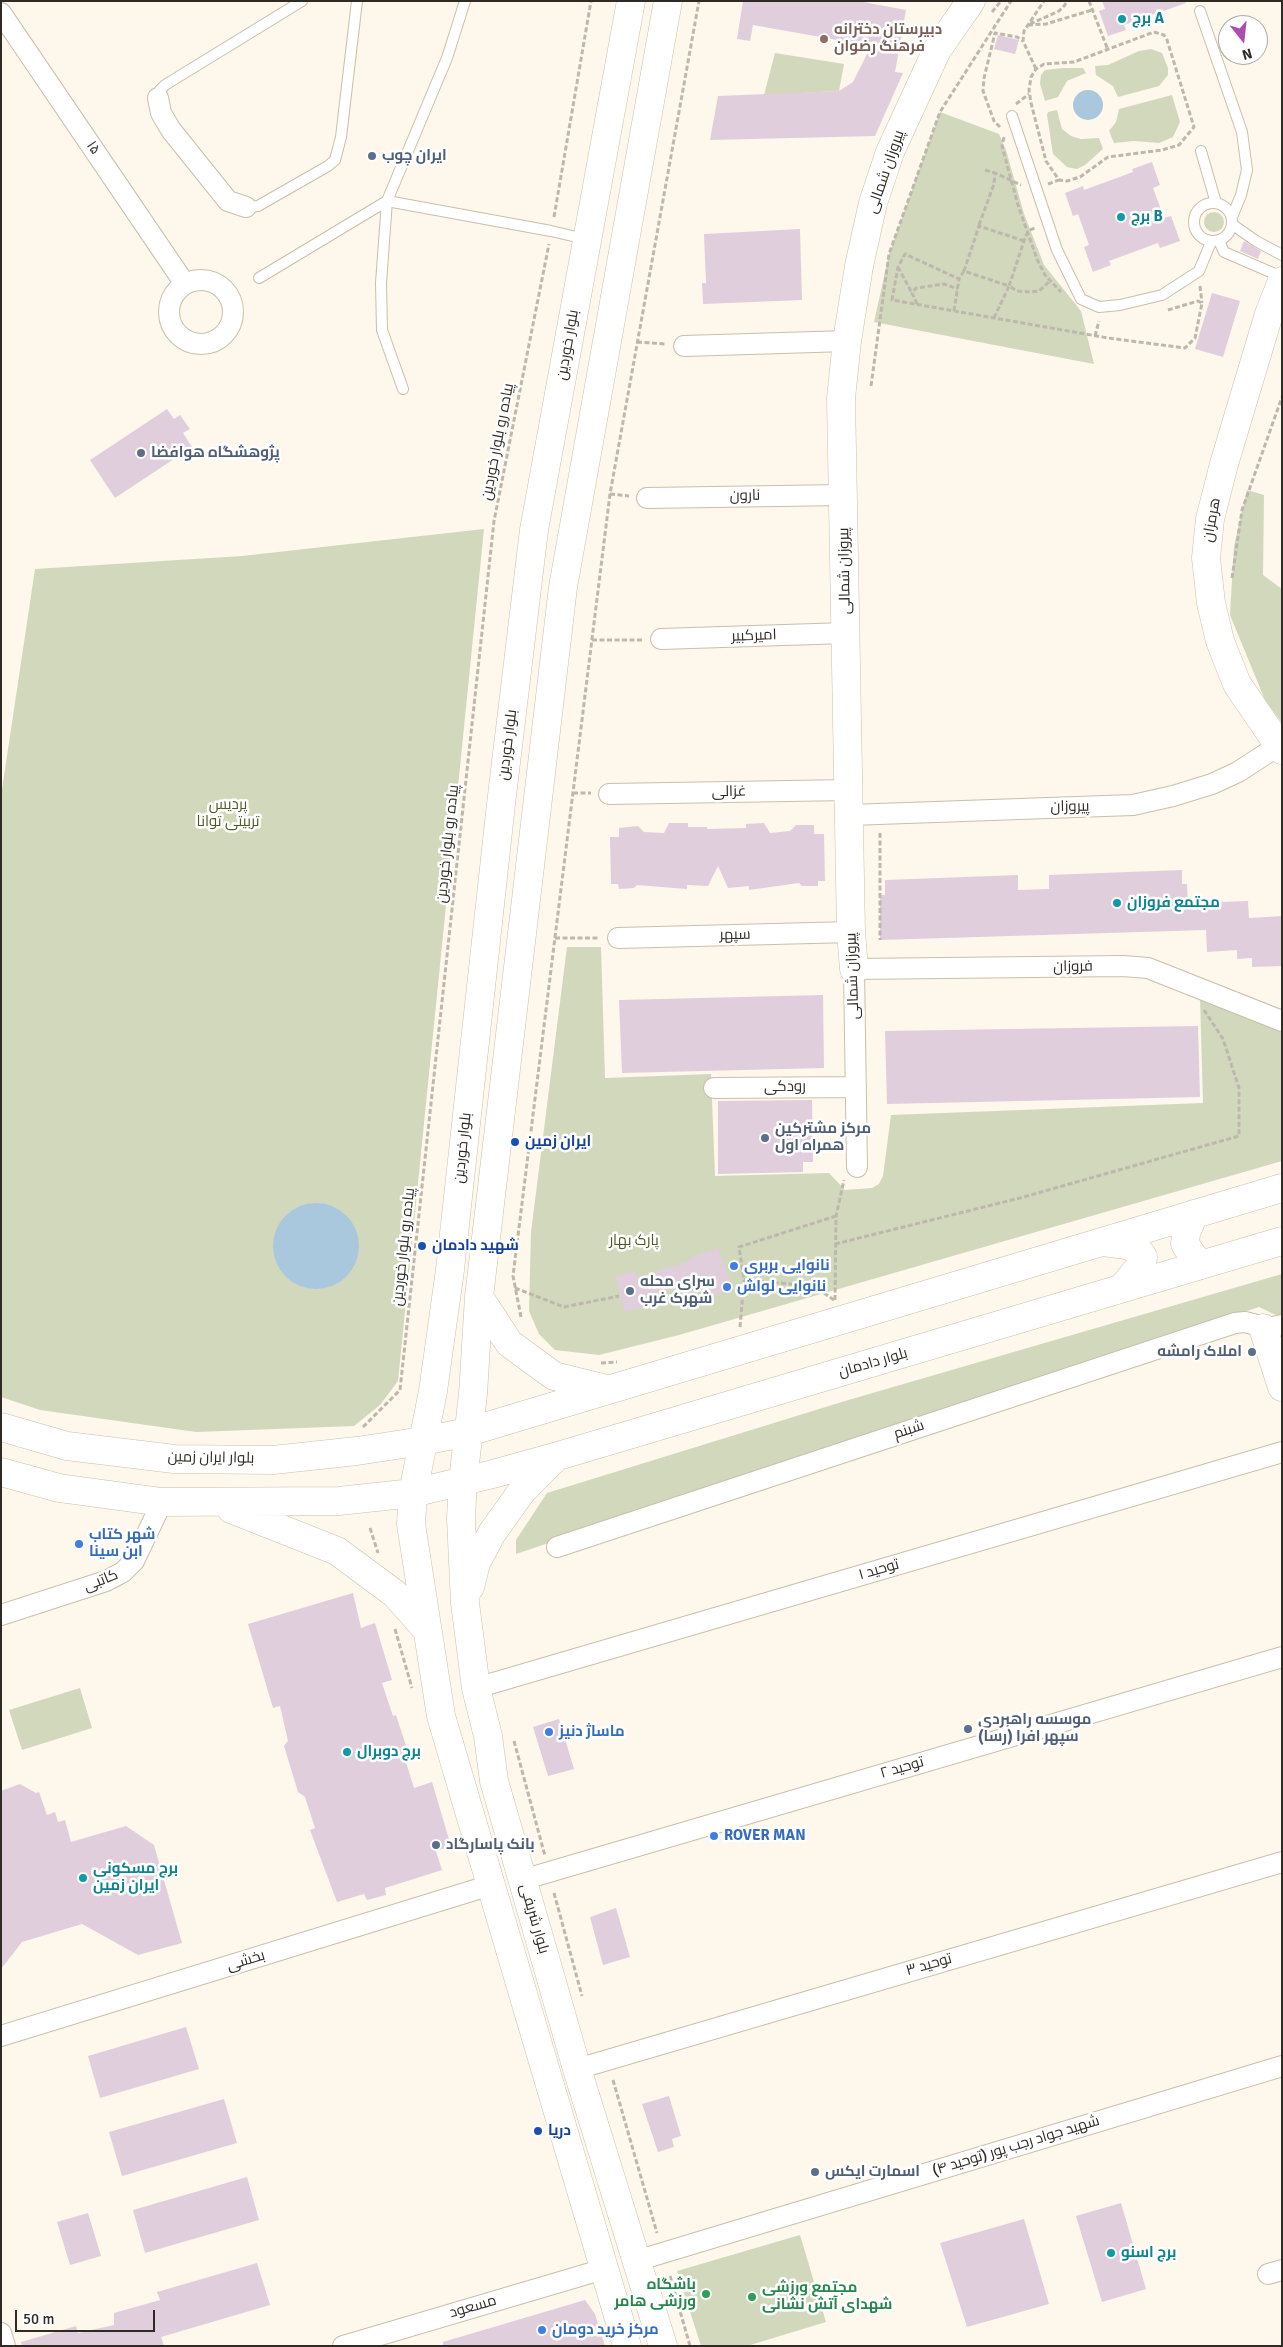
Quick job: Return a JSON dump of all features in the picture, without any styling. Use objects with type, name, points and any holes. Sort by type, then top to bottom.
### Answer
[{"type":"main road","name":"بلوار خوردین","points":[[413,1493],[433,1391],[450,1270],[500,804],[534,530],[631,1]]},
{"type":"main road","points":[[463,1481],[478,1297],[563,587],[668,1]]},
{"type":"main road","name":"پیروزان شمالی","points":[[854,969],[851,932],[841,398],[846,341],[861,257],[873,204],[890,152],[937,50],[980,8]]},
{"type":"main road","name":"هرمزان","points":[[1280,748],[1237,684],[1220,641],[1211,603],[1206,558],[1210,519],[1224,464],[1276,315],[1282,281]]},
{"type":"main road","points":[[468,1432],[1282,1188]]},
{"type":"main road","points":[[1194,1214],[1186,1233],[1185,1244],[1201,1264]]},
{"type":"main road","name":"بلوار دادمان","points":[[413,1493],[558,1456],[1282,1241]]},
{"type":"main road","points":[[1100,1242],[1128,1245],[1138,1250],[1143,1257],[1142,1264],[1122,1288]]},
{"type":"main road","points":[[478,1297],[509,1343],[554,1376],[607,1389]]},
{"type":"main road","points":[[1272,1326],[1282,1387]]},
{"type":"main road","name":"بلوار ایران زمین","points":[[1,1427],[67,1446],[174,1459],[273,1460],[357,1451],[468,1432]]},
{"type":"main road","points":[[465,1603],[476,1564],[492,1533],[522,1491],[558,1456]]},
{"type":"main road","points":[[1,1472],[58,1488],[162,1502],[339,1501],[413,1493]]},
{"type":"main road","name":"بلوار شریفی","points":[[463,1481],[461,1518],[465,1603],[476,1688],[488,1736],[494,1781],[577,2069],[663,2346]]},
{"type":"main road","name":"بلوار شریفی","points":[[413,1493],[411,1524],[441,1716],[627,2346]]},
{"type":"main road","points":[[213,1503],[337,1551],[395,1594],[426,1629]]},
{"type":"main road","points":[[584,2198],[614,2188]]},
{"type":"street","name":"۱۵","points":[[1,13],[185,284]]},
{"type":"street","points":[[158,98],[161,114],[171,130],[228,201],[246,207]]},
{"type":"street","points":[[684,346],[846,341]]},
{"type":"street","name":"نارون","points":[[647,498],[844,494]]},
{"type":"street","name":"امیرکبیر","points":[[661,639],[846,633]]},
{"type":"street","name":"پیروزان","points":[[849,802],[1133,805],[1173,796],[1212,784],[1238,772],[1280,748]]},
{"type":"street","name":"غزالی","points":[[609,794],[849,802]]},
{"type":"street","name":"سپهر","points":[[618,938],[851,932]]},
{"type":"street","name":"فروزان","points":[[854,969],[1122,966],[1148,968],[1282,1021]]},
{"type":"street","name":"پیروزان شمالی","points":[[854,969],[857,1167]]},
{"type":"street","name":"رودکی","points":[[714,1088],[856,1086]]},
{"type":"street","name":"شبنم","points":[[557,1547],[1235,1323],[1245,1322],[1272,1326]]},
{"type":"street","name":"توحید ۱","points":[[476,1688],[1282,1452]]},
{"type":"street","name":"کاتبی","points":[[1,1615],[106,1581],[123,1572],[134,1561],[162,1502]]},
{"type":"street","name":"توحید ۲","points":[[522,1880],[1282,1657]]},
{"type":"street","name":"توحید ۳","points":[[577,2069],[1282,1862]]},
{"type":"street","name":"بخشی","points":[[1,2036],[491,1885]]},
{"type":"street","name":"شهید جواد رجب پور (توحید ۴)","points":[[636,2261],[1282,2066]]},
{"type":"street","name":"مسعود","points":[[342,2346],[604,2268]]},
{"type":"street","points":[[1,2333],[5,2346]]},
{"type":"lane","points":[[158,98],[160,90],[165,85],[302,1]]},
{"type":"lane","points":[[246,207],[258,206],[328,166],[335,160],[341,137],[357,1]]},
{"type":"lane","points":[[403,389],[382,330],[381,283],[387,201],[447,58],[465,1]]},
{"type":"lane","points":[[1012,116],[1050,232],[1081,299],[1098,307],[1120,305],[1162,295],[1199,272],[1215,242],[1231,232],[1247,170],[1242,132],[1200,11]]},
{"type":"lane","points":[[1201,151],[1216,203]]},
{"type":"lane","points":[[259,278],[387,201],[552,231],[587,240]]},
{"type":"lane","points":[[1282,255],[1256,241],[1233,221],[1223,205],[1216,203],[1201,207],[1194,220],[1198,234],[1215,242],[1224,252],[1282,277]]},
{"type":"path","points":[[554,218],[591,1]]},
{"type":"path","points":[[522,1324],[513,1276],[610,494],[699,1]]},
{"type":"path","points":[[980,8],[1001,1]]},
{"type":"path","name":"پیروزان شمالی","points":[[871,386],[889,254],[940,112],[1011,1]]},
{"type":"path","points":[[1036,69],[1023,41],[1024,30],[1044,1]]},
{"type":"path","points":[[1028,25],[1059,10],[1065,5],[1066,1]]},
{"type":"path","points":[[1089,1],[1108,50]]},
{"type":"path","points":[[1028,25],[1046,24],[1092,10]]},
{"type":"path","points":[[983,91],[984,78],[996,32],[1017,37],[1023,41]]},
{"type":"path","points":[[1154,32],[1164,34],[1194,126],[1180,145],[1162,150],[1108,157],[1080,178],[1067,181],[1059,180],[1046,161],[1032,108],[1029,90],[1031,77],[1036,69],[1044,64],[1074,62],[1108,50],[1154,32]]},
{"type":"path","points":[[985,170],[1012,182]]},
{"type":"path","points":[[954,311],[959,279],[964,271],[994,184],[995,173]]},
{"type":"path","points":[[979,226],[1024,241],[1009,286],[994,318]]},
{"type":"path","name":"پیروزان شمالی","points":[[879,284],[889,236]]},
{"type":"path","name":"پیاده رو بلوار خوردین","points":[[360,1431],[400,1390],[494,521],[550,239]]},
{"type":"path","points":[[892,300],[898,267],[905,254],[959,279]]},
{"type":"path","points":[[898,267],[917,304]]},
{"type":"path","points":[[964,271],[1009,286],[1017,291],[1039,291],[1066,270]]},
{"type":"path","points":[[912,292],[916,288],[944,284],[958,289]]},
{"type":"path","points":[[1096,336],[1099,320]]},
{"type":"path","points":[[637,342],[684,346]]},
{"type":"path","name":"هرمزان","points":[[1232,583],[1242,510],[1282,397]]},
{"type":"path","points":[[592,640],[661,639]]},
{"type":"path","name":"پیروزان شمالی","points":[[880,833],[880,940]]},
{"type":"path","points":[[555,938],[618,938]]},
{"type":"path","points":[[835,1244],[1020,1198],[1239,1136],[1239,1088],[1223,1039],[1205,1013],[1197,988]]},
{"type":"path","points":[[834,1300],[836,1216],[844,1179],[857,1167]]},
{"type":"path","points":[[740,1327],[744,1280],[739,1247],[836,1216]]},
{"type":"path","points":[[744,1280],[814,1286],[834,1300]]},
{"type":"path","points":[[515,1288],[564,1307],[619,1296]]},
{"type":"path","points":[[825,1303],[844,1297]]},
{"type":"path","points":[[731,1330],[750,1324]]},
{"type":"path","points":[[592,1363],[618,1362]]},
{"type":"path","points":[[370,1528],[381,1562]]},
{"type":"path","points":[[511,1733],[545,1856]]},
{"type":"path","points":[[554,1893],[582,1998]]},
{"type":"path","points":[[613,2080],[657,2233]]},
{"type":"path","points":[[670,2276],[690,2346]]},
{"type":"green space","points":[[1151,49],[1162,53],[1168,68],[1168,75],[1159,86],[1118,97],[1113,86],[1096,75],[1095,66],[1108,65],[1139,51]]},
{"type":"green space","points":[[775,53],[844,64],[839,91],[764,95]]},
{"type":"green space","points":[[1083,68],[1086,73],[1067,81],[1058,97],[1045,101],[1040,84],[1041,75],[1045,70]]},
{"type":"green space","points":[[1172,95],[1180,122],[1173,137],[1159,143],[1134,141],[1114,143],[1109,131],[1116,122],[1119,109]]},
{"type":"green space","points":[[1057,110],[1062,129],[1071,136],[1081,139],[1099,138],[1103,149],[1085,165],[1077,169],[1067,167],[1053,154],[1047,115],[1048,112]]},
{"type":"green space","points":[[940,112],[999,134],[1006,150],[1024,214],[1044,265],[1081,311],[1094,364],[874,322],[889,254]]},
{"type":"green space","points":[[1210,212],[1218,212],[1224,218],[1224,226],[1218,232],[1210,232],[1204,226],[1204,218]]},
{"type":"green space","points":[[1247,490],[1264,495],[1263,575],[1282,589],[1282,723],[1265,700],[1230,615],[1234,546]]},
{"type":"green space","name":"پردیس تربیتی توانا","points":[[484,529],[398,1381],[380,1405],[354,1426],[196,1432],[40,1410],[1,1397],[1,796],[35,569],[242,556]]},
{"type":"green space","name":"پارک بهار","points":[[567,947],[601,947],[605,1078],[711,1074],[715,1176],[829,1173],[845,1190],[872,1188],[879,1184],[883,1176],[891,1115],[1203,1103],[1200,997],[1282,1032],[1282,1161],[679,1335],[599,1355],[555,1350],[539,1334],[529,1311],[531,1232]]},
{"type":"green space","points":[[1282,1274],[1282,1318],[1259,1307],[778,1465],[516,1554],[516,1540],[547,1493],[845,1401]]},
{"type":"green space","points":[[80,1688],[92,1728],[22,1750],[9,1710]]},
{"type":"green space","name":"مجتمع ورزشی شهدای آتش نشانی","points":[[800,2235],[826,2322],[747,2346],[701,2346],[677,2271]]},
{"type":"water","points":[[1088,90],[1098,95],[1103,105],[1098,115],[1088,120],[1078,115],[1073,105],[1078,95]]},
{"type":"water","points":[[308,1203],[324,1203],[333,1206],[347,1215],[356,1229],[359,1246],[356,1263],[347,1277],[333,1286],[324,1289],[308,1289],[292,1282],[280,1270],[273,1254],[273,1238],[280,1222],[292,1210]]},
{"type":"building","points":[[743,1],[858,1],[906,10],[895,72],[903,73],[875,136],[710,140],[718,96],[839,91],[853,82],[871,46],[753,25],[750,41],[737,39]]},
{"type":"building","name":"برج A","points":[[1102,1],[1186,1],[1186,3],[1124,25],[1126,30],[1108,36],[1099,11],[1105,9]]},
{"type":"building","points":[[998,35],[1019,40],[1015,54],[994,49]]},
{"type":"building","name":"برج B","points":[[1152,162],[1160,185],[1153,188],[1164,218],[1171,216],[1180,241],[1160,248],[1158,243],[1109,261],[1111,265],[1093,272],[1084,247],[1089,245],[1078,214],[1073,216],[1065,193],[1083,186],[1084,190],[1133,172],[1132,169]]},
{"type":"building","points":[[800,229],[802,300],[703,304],[702,283],[706,283],[704,234]]},
{"type":"building","points":[[1244,241],[1261,251],[1258,259],[1240,251]]},
{"type":"building","points":[[1212,293],[1240,301],[1223,357],[1195,349]]},
{"type":"building","name":"پژوهشگاه هوافضا","points":[[167,409],[174,419],[180,415],[190,429],[183,433],[192,447],[115,498],[90,460]]},
{"type":"building","points":[[669,823],[688,823],[688,827],[707,827],[707,829],[746,828],[746,824],[764,823],[770,833],[790,831],[796,825],[814,825],[814,834],[824,834],[825,881],[818,881],[818,886],[802,886],[799,883],[749,890],[749,886],[728,888],[718,866],[708,886],[687,885],[687,889],[637,885],[634,888],[619,889],[618,884],[611,884],[610,837],[619,837],[619,828],[638,826],[644,832],[664,833]]},
{"type":"building","points":[[1182,870],[1182,884],[1187,884],[1188,903],[1248,901],[1249,918],[1282,916],[1282,966],[1252,967],[1252,958],[1237,959],[1237,950],[1207,952],[1206,930],[880,940],[880,895],[885,895],[885,880],[1018,875],[1018,890],[1049,889],[1049,875]]},
{"type":"building","points":[[823,995],[824,1068],[622,1073],[619,1000]]},
{"type":"building","points":[[1198,1026],[1200,1097],[887,1104],[885,1031]]},
{"type":"building","name":"مرکز مشترکین همراه اول","points":[[812,1100],[813,1162],[803,1162],[803,1172],[718,1174],[718,1101]]},
{"type":"building","points":[[718,1248],[733,1288],[704,1299],[697,1282],[643,1298],[646,1306],[625,1312],[615,1277],[635,1271],[637,1277],[690,1261],[689,1258]]},
{"type":"building","name":"برج دوبرال","points":[[353,1593],[361,1628],[375,1623],[392,1680],[382,1683],[393,1716],[396,1715],[410,1758],[405,1759],[414,1788],[432,1782],[451,1846],[436,1851],[442,1870],[385,1888],[386,1895],[367,1900],[364,1894],[337,1902],[310,1830],[315,1828],[305,1797],[298,1792],[284,1746],[288,1741],[280,1706],[273,1708],[248,1624]]},
{"type":"building","points":[[559,1719],[574,1769],[548,1776],[533,1727]]},
{"type":"building","name":"برج مسکونی ایران زمین","points":[[20,1784],[36,1793],[39,1792],[47,1815],[55,1812],[58,1822],[65,1820],[71,1842],[126,1826],[154,1845],[182,1943],[138,1955],[82,1924],[22,1942],[1,1969],[1,1791]]},
{"type":"building","points":[[616,1908],[630,1957],[603,1965],[590,1917]]},
{"type":"building","points":[[186,2027],[199,2069],[100,2098],[88,2056]]},
{"type":"building","points":[[669,2096],[681,2136],[672,2139],[674,2147],[658,2152],[642,2104]]},
{"type":"building","points":[[224,2099],[237,2143],[122,2176],[109,2132]]},
{"type":"building","points":[[247,2177],[259,2220],[145,2253],[133,2210]]},
{"type":"building","name":"برج اسنو","points":[[1121,2203],[1146,2289],[1102,2302],[1076,2216]]},
{"type":"building","points":[[88,2213],[101,2256],[70,2265],[57,2222]]},
{"type":"building","points":[[1024,2219],[1049,2304],[967,2327],[940,2243]]},
{"type":"building","points":[[257,2263],[270,2305],[161,2337],[164,2346],[22,2346],[21,2342],[76,2326],[78,2333],[114,2325],[114,2313],[160,2300],[157,2292]]},
{"type":"building","name":"مرکز خرید دومان","points":[[585,2300],[595,2314],[605,2346],[443,2346],[443,2342]]},
{"type":"place","name":"برج A","points":[[1122,19]]},
{"type":"place","name":"دبیرستان دخترانه فرهنگ رضوان","points":[[824,39]]},
{"type":"place","name":"ایران چوب","points":[[372,156]]},
{"type":"place","name":"برج B","points":[[1121,217]]},
{"type":"place","name":"پژوهشگاه هوافضا","points":[[141,453]]},
{"type":"place","name":"مجتمع فروزان","points":[[1117,903]]},
{"type":"place","name":"مرکز مشترکین همراه اول","points":[[765,1138]]},
{"type":"place","name":"ایران زمین","points":[[515,1142]]},
{"type":"place","name":"شهید دادمان","points":[[422,1246]]},
{"type":"place","name":"نانوایی بربری","points":[[734,1266]]},
{"type":"place","name":"نانوایی لواش","points":[[727,1287]]},
{"type":"place","name":"سرای محله شهرک غرب","points":[[630,1291]]},
{"type":"place","name":"املاک رامشه","points":[[1252,1352]]},
{"type":"place","name":"شهر کتاب ابن سینا","points":[[79,1544]]},
{"type":"place","name":"موسسه راهبردی سپهر افرا (رسا)","points":[[968,1729]]},
{"type":"place","name":"ماساژ دنیز","points":[[549,1732]]},
{"type":"place","name":"برج دوبرال","points":[[347,1752]]},
{"type":"place","name":"ROVER MAN","points":[[714,1836]]},
{"type":"place","name":"بانک پاسارگاد","points":[[436,1845]]},
{"type":"place","name":"برج مسکونی ایران زمین","points":[[83,1878]]},
{"type":"place","name":"دریا","points":[[538,2131]]},
{"type":"place","name":"اسمارت ایکس","points":[[815,2172]]},
{"type":"place","name":"برج اسنو","points":[[1111,2253]]},
{"type":"place","name":"باشگاه ورزشی هامر","points":[[706,2294]]},
{"type":"place","name":"مجتمع ورزشی شهدای آتش نشانی","points":[[752,2297]]},
{"type":"place","name":"مرکز خرید دومان","points":[[542,2330]]}]
